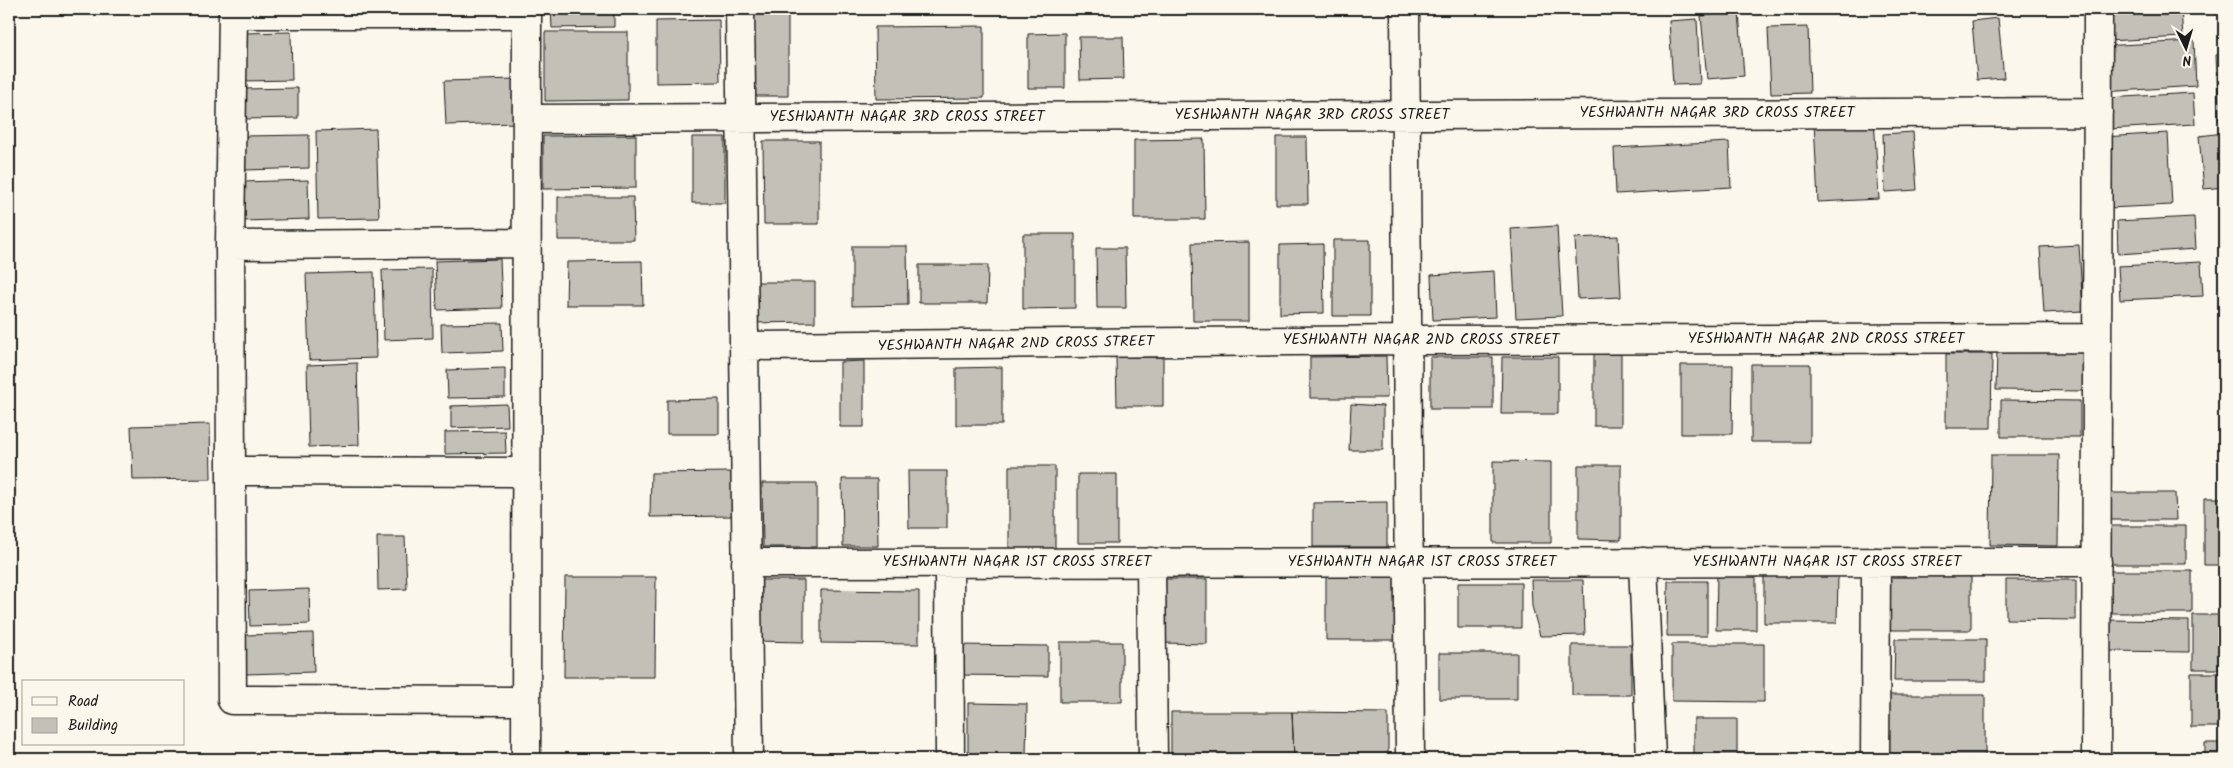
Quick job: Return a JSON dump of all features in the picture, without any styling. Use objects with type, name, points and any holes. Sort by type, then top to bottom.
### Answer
[{"type":"street","points":[[740,9],[748,759]]},
{"type":"street","points":[[1406,9],[1410,759]]},
{"type":"street","points":[[2096,759],[2098,9]]},
{"type":"street","points":[[525,701],[232,700],[230,245],[233,11],[527,11],[526,759]]},
{"type":"street","name":"YESHWANTH NAGAR 3RD CROSS STREET","points":[[527,119],[2098,112]]},
{"type":"street","points":[[230,245],[526,243]]},
{"type":"street","name":"YESHWANTH NAGAR 2ND CROSS STREET","points":[[744,346],[1407,340],[2098,338]]},
{"type":"street","points":[[231,471],[526,472]]},
{"type":"street","points":[[1151,562],[1153,759]]},
{"type":"street","points":[[1643,562],[1651,759]]},
{"type":"street","points":[[1875,759],[1876,562]]},
{"type":"street","name":"YESHWANTH NAGAR 1ST CROSS STREET","points":[[746,563],[2097,562]]},
{"type":"street","points":[[949,563],[950,759]]},
{"type":"building","points":[[551,9],[614,9],[614,27],[552,28]]},
{"type":"building","points":[[651,9],[716,9],[716,11],[651,12]]},
{"type":"building","points":[[2105,9],[2181,9],[2183,37],[2107,41]]},
{"type":"building","points":[[1739,12],[1744,76],[1707,79],[1701,16]]},
{"type":"building","points":[[788,13],[788,96],[747,96],[747,14]]},
{"type":"building","points":[[1998,18],[2004,78],[1977,80],[1972,21]]},
{"type":"building","points":[[1697,19],[1700,84],[1673,85],[1669,21]]},
{"type":"building","points":[[719,20],[720,82],[656,83],[656,21]]},
{"type":"building","points":[[984,26],[984,98],[876,99],[875,27]]},
{"type":"building","points":[[1808,27],[1810,93],[1771,94],[1768,28]]},
{"type":"building","points":[[291,32],[292,80],[243,81],[242,33]]},
{"type":"building","points":[[545,32],[628,32],[628,100],[545,101]]},
{"type":"building","points":[[1065,33],[1065,88],[1028,88],[1028,34]]},
{"type":"building","points":[[1079,37],[1123,37],[1124,79],[1080,80]]},
{"type":"building","points":[[2194,41],[2196,86],[2103,92],[2101,46]]},
{"type":"building","points":[[2224,54],[2224,120],[2219,121],[2216,55]]},
{"type":"building","points":[[516,79],[517,123],[446,125],[444,81]]},
{"type":"building","points":[[298,88],[298,118],[242,119],[241,89]]},
{"type":"building","points":[[2193,93],[2195,124],[2109,129],[2107,98]]},
{"type":"building","points":[[1874,118],[1879,199],[1818,202],[1814,122]]},
{"type":"building","points":[[376,129],[379,218],[318,219],[316,131]]},
{"type":"building","points":[[1913,132],[1917,190],[1885,192],[1883,134]]},
{"type":"building","points":[[2168,133],[2172,205],[2108,208],[2104,137]]},
{"type":"building","points":[[2224,133],[2224,187],[2204,189],[2199,136]]},
{"type":"building","points":[[309,135],[309,168],[245,170],[243,136]]},
{"type":"building","points":[[636,135],[636,188],[543,189],[543,136]]},
{"type":"building","points":[[692,137],[725,137],[725,203],[692,203]]},
{"type":"building","points":[[1276,137],[1307,137],[1308,204],[1276,204]]},
{"type":"building","points":[[1204,139],[1205,219],[1134,219],[1134,140]]},
{"type":"building","points":[[763,141],[819,141],[819,224],[764,224]]},
{"type":"building","points":[[1729,142],[1731,187],[1616,194],[1614,148]]},
{"type":"building","points":[[308,180],[309,219],[243,221],[242,182]]},
{"type":"building","points":[[558,197],[633,197],[634,240],[558,240]]},
{"type":"building","points":[[2194,217],[2196,249],[2118,254],[2117,221]]},
{"type":"building","points":[[1557,226],[1562,316],[1516,318],[1511,229]]},
{"type":"building","points":[[1023,234],[1075,234],[1075,308],[1023,309]]},
{"type":"building","points":[[1618,236],[1621,297],[1578,299],[1575,238]]},
{"type":"building","points":[[1333,240],[1370,240],[1370,316],[1333,316]]},
{"type":"building","points":[[1249,242],[1249,321],[1193,321],[1192,243]]},
{"type":"building","points":[[1323,244],[1324,313],[1280,314],[1280,245]]},
{"type":"building","points":[[2079,245],[2083,311],[2044,313],[2040,247]]},
{"type":"building","points":[[852,246],[907,246],[908,305],[852,306]]},
{"type":"building","points":[[1096,248],[1125,248],[1126,308],[1097,308]]},
{"type":"building","points":[[500,259],[502,308],[437,310],[435,261]]},
{"type":"building","points":[[642,261],[643,305],[566,305],[567,262]]},
{"type":"building","points":[[2201,262],[2203,296],[2120,300],[2118,266]]},
{"type":"building","points":[[919,265],[988,265],[987,303],[919,303]]},
{"type":"building","points":[[432,269],[433,338],[384,340],[382,270]]},
{"type":"building","points":[[1494,271],[1496,317],[1433,320],[1431,275]]},
{"type":"building","points":[[374,272],[376,358],[309,360],[306,274]]},
{"type":"building","points":[[747,282],[815,282],[815,322],[748,323]]},
{"type":"building","points":[[502,323],[503,351],[442,353],[441,324]]},
{"type":"building","points":[[1997,349],[2086,349],[2086,391],[1996,390]]},
{"type":"building","points":[[1594,351],[1621,351],[1621,426],[1594,426]]},
{"type":"building","points":[[1946,354],[1992,354],[1991,428],[1946,428]]},
{"type":"building","points":[[1386,356],[1387,398],[1310,398],[1310,357]]},
{"type":"building","points":[[1116,357],[1163,357],[1163,406],[1117,406]]},
{"type":"building","points":[[1430,357],[1493,357],[1493,409],[1430,409]]},
{"type":"building","points":[[1502,357],[1558,357],[1558,414],[1501,414]]},
{"type":"building","points":[[864,361],[864,427],[840,427],[840,362]]},
{"type":"building","points":[[357,363],[359,445],[309,447],[307,365]]},
{"type":"building","points":[[1751,364],[1810,364],[1810,442],[1751,442]]},
{"type":"building","points":[[1681,365],[1733,365],[1732,434],[1681,434]]},
{"type":"building","points":[[1002,367],[1002,425],[956,425],[956,368]]},
{"type":"building","points":[[505,368],[505,397],[448,398],[447,370]]},
{"type":"building","points":[[719,399],[719,434],[667,434],[667,400]]},
{"type":"building","points":[[2001,400],[2080,401],[2080,437],[2001,437]]},
{"type":"building","points":[[507,404],[508,426],[451,428],[451,406]]},
{"type":"building","points":[[1351,404],[1383,406],[1383,450],[1349,450]]},
{"type":"building","points":[[210,424],[211,479],[133,480],[131,426]]},
{"type":"building","points":[[505,431],[506,453],[445,454],[445,432]]},
{"type":"building","points":[[1991,455],[2059,455],[2058,546],[1990,545]]},
{"type":"building","points":[[1493,461],[1551,462],[1551,543],[1493,543]]},
{"type":"building","points":[[1578,465],[1621,465],[1621,540],[1578,539]]},
{"type":"building","points":[[1009,466],[1055,466],[1055,551],[1009,551]]},
{"type":"building","points":[[908,471],[947,471],[947,528],[909,528]]},
{"type":"building","points":[[732,472],[733,516],[650,517],[651,473]]},
{"type":"building","points":[[1078,474],[1117,474],[1117,543],[1078,543]]},
{"type":"building","points":[[842,479],[877,479],[878,546],[843,546]]},
{"type":"building","points":[[762,483],[817,483],[817,547],[763,547]]},
{"type":"building","points":[[2106,493],[2175,493],[2176,520],[2106,520]]},
{"type":"building","points":[[2204,498],[2224,498],[2224,565],[2204,565]]},
{"type":"building","points":[[1387,502],[1387,547],[1313,547],[1313,503]]},
{"type":"building","points":[[2108,526],[2186,526],[2186,564],[2108,564]]},
{"type":"building","points":[[377,537],[405,537],[407,589],[378,590]]},
{"type":"building","points":[[1326,568],[1396,568],[1396,640],[1326,640]]},
{"type":"building","points":[[2103,571],[2192,571],[2192,613],[2103,613]]},
{"type":"building","points":[[1890,572],[1971,572],[1971,630],[1890,630]]},
{"type":"building","points":[[1717,574],[1756,574],[1756,630],[1716,630]]},
{"type":"building","points":[[1764,574],[1838,575],[1837,623],[1764,623]]},
{"type":"building","points":[[565,577],[656,577],[655,677],[564,677]]},
{"type":"building","points":[[1163,579],[1207,579],[1207,644],[1162,643]]},
{"type":"building","points":[[754,580],[804,580],[804,642],[753,641]]},
{"type":"building","points":[[1531,580],[1583,580],[1585,635],[1540,636],[1532,606]]},
{"type":"building","points":[[2006,580],[2076,580],[2076,620],[2006,619]]},
{"type":"building","points":[[1668,581],[1707,581],[1707,636],[1667,636]]},
{"type":"building","points":[[1458,583],[1521,583],[1521,628],[1458,628]]},
{"type":"building","points":[[309,589],[310,624],[250,626],[249,591]]},
{"type":"building","points":[[821,590],[919,591],[919,644],[821,643]]},
{"type":"building","points":[[2193,615],[2224,615],[2224,669],[2193,669]]},
{"type":"building","points":[[2107,620],[2189,621],[2189,652],[2107,651]]},
{"type":"building","points":[[313,633],[314,672],[246,674],[245,635]]},
{"type":"building","points":[[1895,639],[1986,639],[1986,681],[1894,681]]},
{"type":"building","points":[[1060,642],[1122,642],[1122,702],[1060,702]]},
{"type":"building","points":[[1672,644],[1764,644],[1764,702],[1672,701]]},
{"type":"building","points":[[953,645],[1048,646],[1048,676],[953,675]]},
{"type":"building","points":[[1572,645],[1631,645],[1631,695],[1572,695]]},
{"type":"building","points":[[1439,653],[1517,653],[1517,699],[1439,699]]},
{"type":"building","points":[[2191,673],[2224,673],[2224,727],[2191,727]]},
{"type":"building","points":[[1886,695],[1985,695],[1985,756],[1886,756]]},
{"type":"building","points":[[968,703],[1027,704],[1026,759],[968,759]]},
{"type":"building","points":[[1171,712],[1292,712],[1294,759],[1171,759]]},
{"type":"building","points":[[1292,712],[1388,713],[1388,759],[1294,759]]},
{"type":"building","points":[[1694,719],[1737,719],[1737,756],[1694,755]]},
{"type":"building","points":[[2205,743],[2224,743],[2224,759],[2205,759]]},
{"type":"building","points":[[634,758],[634,759],[557,759]]}]
